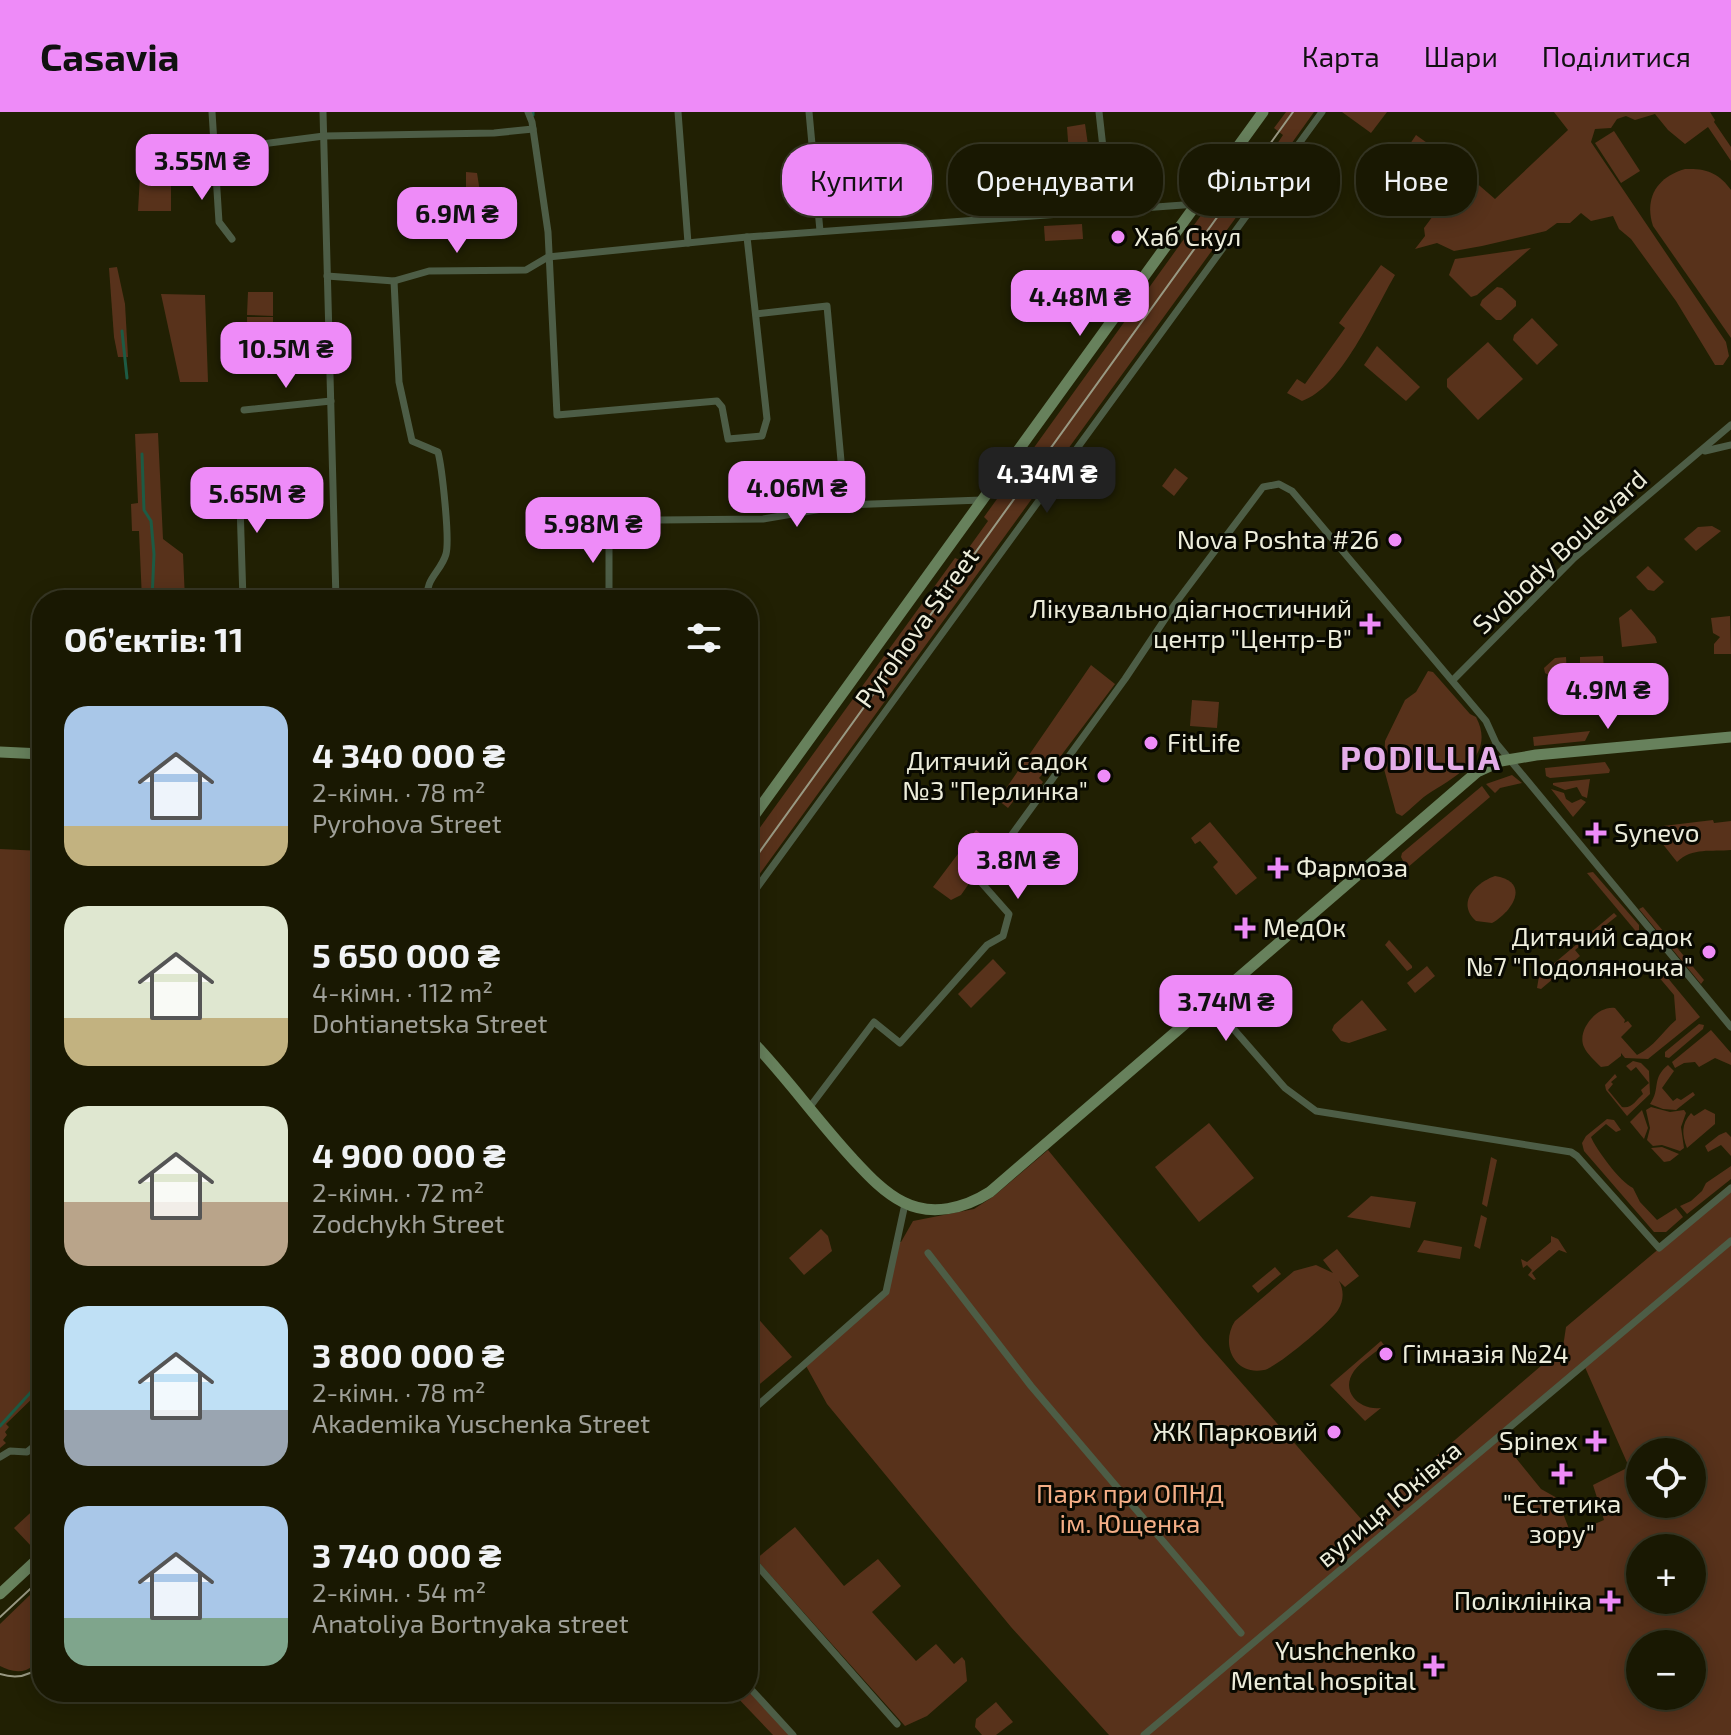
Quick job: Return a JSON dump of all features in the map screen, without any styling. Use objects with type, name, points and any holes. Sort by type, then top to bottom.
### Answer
[{"type":"main road","name":"Pyrohova Street","points":[[1240,144],[1263,112]]},
{"type":"main road","name":"Pyrohova Street","points":[[758,810],[1188,216]]},
{"type":"main road","points":[[758,1049],[873,1180],[905,1204],[955,1208],[972,1203],[990,1192],[1465,781],[1485,767],[1510,759],[1731,737]]},
{"type":"main road","points":[[0,752],[32,754]]},
{"type":"main road","points":[[0,1592],[32,1564]]},
{"type":"street","points":[[212,112],[219,222],[232,239]]},
{"type":"street","points":[[323,112],[336,590]]},
{"type":"street","points":[[528,112],[543,186],[557,415],[717,401],[722,407],[728,439],[762,436],[767,419],[747,237]]},
{"type":"street","points":[[678,112],[688,243]]},
{"type":"street","points":[[809,112],[820,231]]},
{"type":"street","points":[[1099,112],[1103,144]]},
{"type":"street","name":"Pyrohova Street","points":[[758,886],[1322,112]]},
{"type":"street","points":[[214,150],[324,136],[533,129]]},
{"type":"street","points":[[327,276],[394,281],[429,271],[526,270],[548,257],[747,237],[1027,216]]},
{"type":"street","points":[[394,281],[399,382],[412,441],[438,452],[442,470],[446,554],[427,584],[427,590]]},
{"type":"street","points":[[756,314],[827,306],[845,505]]},
{"type":"street","points":[[244,410],[331,401]]},
{"type":"street","name":"Svobody Boulevard","points":[[1453,680],[1574,558],[1731,425]]},
{"type":"street","name":"Svobody Boulevard","points":[[1696,456],[1731,445]]},
{"type":"street","points":[[239,472],[243,590]]},
{"type":"street","points":[[808,1108],[874,1022],[900,1043],[987,945],[1003,936],[1009,914],[979,880],[1125,679],[1175,604],[1263,487],[1279,484],[1292,491],[1453,680],[1486,721],[1496,743],[1731,1027]]},
{"type":"street","points":[[609,590],[609,529],[660,520],[763,519],[845,505],[982,500]]},
{"type":"street","points":[[1210,1002],[1285,1088],[1316,1111],[1571,1152],[1659,1248],[1731,1188]]},
{"type":"street","points":[[758,1405],[886,1292],[905,1204]]},
{"type":"street","name":"вулиця Юківка","points":[[1144,1735],[1731,1241]]},
{"type":"street","points":[[928,1253],[1031,1386],[1241,1633]]},
{"type":"street","points":[[0,1457],[10,1451],[27,1452],[32,1448]]},
{"type":"street","points":[[758,1566],[897,1724]]},
{"type":"street","points":[[758,1697],[793,1735]]},
{"type":"green space","points":[[1286,112],[1314,112],[1291,144],[1277,144],[1283,135],[1274,128]]},
{"type":"green space","points":[[1342,112],[1387,112],[1371,133]]},
{"type":"green space","points":[[1554,112],[1710,112],[1731,147],[1731,161],[1708,127],[1685,144],[1655,114],[1635,120],[1626,116],[1617,119],[1611,128],[1595,129],[1591,142],[1726,342],[1729,356],[1723,365],[1715,365],[1676,301],[1631,239],[1619,229],[1613,216],[1591,221],[1581,213],[1570,223],[1557,223],[1546,231],[1454,251],[1437,243],[1415,249],[1425,236],[1424,228],[1433,216],[1477,216],[1477,183],[1495,199],[1568,130]]},
{"type":"green space","points":[[1085,124],[1088,144],[1068,144],[1067,127]]},
{"type":"green space","points":[[1614,131],[1640,171],[1621,183],[1595,143]]},
{"type":"green space","points":[[1416,135],[1429,144],[1410,144]]},
{"type":"green space","points":[[171,155],[171,211],[138,211],[140,176],[158,176],[158,156]]},
{"type":"green space","points":[[1685,169],[1711,173],[1722,179],[1731,190],[1731,338],[1653,226],[1650,206],[1655,190],[1667,177]]},
{"type":"green space","points":[[466,172],[477,173],[480,192],[466,193]]},
{"type":"green space","points":[[1201,216],[1237,216],[758,876],[758,830],[955,558],[960,560],[988,521],[984,517]]},
{"type":"green space","points":[[1082,224],[1083,239],[1045,241],[1044,226]]},
{"type":"green space","points":[[1531,248],[1471,297],[1449,275],[1455,259]]},
{"type":"green space","points":[[1381,265],[1395,275],[1343,365],[1330,381],[1302,401],[1287,393],[1297,379],[1305,384],[1345,328],[1339,323]]},
{"type":"green space","points":[[117,267],[125,304],[128,357],[118,357],[114,337],[109,268]]},
{"type":"green space","points":[[1497,287],[1516,301],[1516,306],[1501,320],[1496,320],[1480,305]]},
{"type":"green space","points":[[248,292],[273,292],[273,316],[247,315]]},
{"type":"green space","points":[[161,294],[205,295],[208,382],[180,382]]},
{"type":"green space","points":[[247,317],[273,317],[273,364],[248,364]]},
{"type":"green space","points":[[1532,318],[1558,345],[1537,365],[1513,340],[1514,335]]},
{"type":"green space","points":[[1488,342],[1523,379],[1478,420],[1447,387],[1447,379]]},
{"type":"green space","points":[[1377,346],[1420,387],[1406,401],[1364,365]]},
{"type":"green space","points":[[158,433],[163,539],[183,554],[185,590],[142,590],[139,531],[132,531],[131,504],[138,503],[135,434]]},
{"type":"green space","points":[[1175,468],[1188,478],[1174,496],[1162,486]]},
{"type":"green space","points":[[1712,526],[1721,531],[1696,551],[1684,539],[1698,527]]},
{"type":"green space","points":[[1648,566],[1664,582],[1654,591],[1648,590],[1636,577]]},
{"type":"green space","points":[[1631,609],[1657,643],[1622,647],[1619,618]]},
{"type":"green space","points":[[1730,616],[1731,654],[1714,654],[1714,644],[1720,637],[1713,633],[1711,618]]},
{"type":"green space","points":[[1603,656],[1604,668],[1580,670],[1580,657]]},
{"type":"green space","points":[[1566,657],[1567,675],[1550,676],[1545,673],[1544,668],[1555,658]]},
{"type":"green space","points":[[1091,665],[1115,684],[1048,773],[1045,771],[1039,778],[1043,782],[1030,801],[1019,794],[1008,808],[998,800]]},
{"type":"green space","points":[[1428,671],[1433,672],[1476,717],[1481,742],[1478,753],[1462,771],[1427,794],[1402,816],[1396,813],[1384,769],[1385,741],[1405,700],[1416,692]]},
{"type":"green space","points":[[1192,700],[1219,702],[1217,728],[1190,726]]},
{"type":"green space","points":[[1590,731],[1585,741],[1534,746],[1533,737]]},
{"type":"green space","points":[[1605,762],[1609,773],[1546,776],[1545,768]]},
{"type":"green space","points":[[1512,775],[1522,783],[1500,788],[1495,793],[1486,784]]},
{"type":"green space","points":[[1590,779],[1587,798],[1577,787],[1565,790],[1553,785],[1553,783]]},
{"type":"green space","points":[[1482,786],[1490,797],[1407,868],[1402,853]]},
{"type":"green space","points":[[1551,789],[1564,793],[1572,803],[1581,799],[1586,802],[1573,817]]},
{"type":"green space","points":[[1713,820],[1714,823],[1731,821],[1731,850],[1696,852],[1677,862],[1658,838],[1663,826]]},
{"type":"green space","points":[[1210,822],[1257,878],[1236,895],[1213,867],[1218,862],[1200,841],[1195,844],[1191,838]]},
{"type":"green space","points":[[976,830],[993,843],[986,853],[986,859],[961,895],[951,900],[933,887]]},
{"type":"green space","points":[[0,849],[32,851],[32,1399],[6,1424],[9,1427],[3,1440],[6,1443],[0,1448]]},
{"type":"green space","points":[[1593,872],[1639,925],[1639,935],[1587,873]]},
{"type":"green space","points":[[1495,876],[1513,884],[1515,897],[1500,918],[1492,923],[1476,921],[1468,907],[1470,894],[1481,883]]},
{"type":"green space","points":[[1643,907],[1704,980],[1701,984],[1639,909]]},
{"type":"green space","points":[[1614,913],[1617,916],[1575,950],[1580,956],[1541,989],[1537,988],[1539,976]]},
{"type":"green space","points":[[1389,940],[1412,968],[1407,971],[1385,945]]},
{"type":"green space","points":[[993,959],[1006,973],[971,1008],[958,994]]},
{"type":"green space","points":[[1657,965],[1700,1017],[1648,1059],[1625,1058],[1621,1053],[1608,1066],[1601,1067],[1587,1052],[1582,1040],[1590,1020],[1602,1010],[1615,1008],[1625,1020],[1624,1023],[1628,1021],[1632,1026],[1621,1037],[1637,1055],[1676,1020],[1674,995],[1652,969]]},
{"type":"green space","points":[[1427,966],[1435,976],[1415,993],[1407,983]]},
{"type":"green space","points":[[1250,986],[1264,988],[1266,992],[1242,1011],[1233,1000]]},
{"type":"green space","points":[[1362,1000],[1387,1030],[1349,1043],[1341,1041],[1332,1030],[1334,1025]]},
{"type":"green space","points":[[1699,1024],[1704,1025],[1703,1029],[1669,1058],[1665,1057],[1665,1052]]},
{"type":"green space","points":[[1711,1030],[1731,1053],[1731,1065],[1715,1058],[1699,1067],[1695,1062],[1675,1068],[1672,1062]]},
{"type":"green space","points":[[1633,1061],[1641,1063],[1649,1071],[1650,1094],[1627,1116],[1606,1090],[1605,1085],[1615,1074],[1617,1077],[1608,1090],[1622,1107],[1634,1104],[1643,1094],[1641,1090],[1649,1083],[1636,1067],[1631,1071],[1626,1066]]},
{"type":"green space","points":[[1668,1065],[1674,1071],[1662,1088],[1673,1101],[1693,1092],[1695,1095],[1676,1110],[1650,1104],[1658,1079]]},
{"type":"green space","points":[[1651,1107],[1670,1112],[1684,1110],[1686,1113],[1681,1127],[1684,1148],[1680,1151],[1662,1145],[1653,1146],[1647,1140],[1650,1128],[1646,1110]]},
{"type":"green space","points":[[1705,1109],[1715,1114],[1715,1124],[1687,1148],[1683,1134],[1685,1121],[1691,1113],[1694,1116]]},
{"type":"green space","points":[[1642,1110],[1648,1128],[1644,1139],[1630,1122]]},
{"type":"green space","points":[[1607,1119],[1614,1120],[1621,1130],[1616,1132],[1606,1124],[1591,1137],[1609,1165],[1633,1188],[1640,1202],[1657,1220],[1676,1208],[1683,1217],[1666,1232],[1654,1232],[1584,1151],[1582,1143],[1586,1136]]},
{"type":"green space","points":[[1209,1123],[1254,1178],[1199,1222],[1155,1167]]},
{"type":"green space","points":[[1726,1132],[1731,1137],[1731,1156],[1721,1145],[1708,1152],[1705,1146]]},
{"type":"green space","points":[[1662,1147],[1679,1154],[1664,1162],[1651,1148]]},
{"type":"green space","name":"Парк при ОПНД ім. Ющенка","points":[[1048,1150],[1203,1339],[1362,1520],[1563,1347],[1566,1327],[1731,1188],[1731,1735],[1109,1735],[1011,1627],[827,1404],[805,1364],[886,1292],[896,1242],[901,1242],[913,1221],[974,1209]],"holes":[[[1584,1365],[1626,1460],[1626,1438],[1706,1438],[1706,1518],[1626,1518],[1626,1468],[1593,1485],[1604,1520],[1571,1534],[1557,1498],[1541,1489],[1499,1437]]]},
{"type":"green space","points":[[1491,1157],[1497,1160],[1487,1207],[1482,1204]]},
{"type":"green space","points":[[1731,1166],[1731,1179],[1687,1214],[1680,1206],[1691,1201],[1706,1183]]},
{"type":"green space","points":[[1371,1196],[1416,1202],[1410,1228],[1347,1217]]},
{"type":"green space","points":[[1481,1215],[1487,1218],[1480,1249],[1474,1246]]},
{"type":"green space","points":[[821,1229],[828,1236],[832,1251],[804,1275],[789,1258]]},
{"type":"green space","points":[[1551,1236],[1558,1239],[1567,1253],[1559,1250],[1532,1273],[1534,1280],[1528,1275],[1532,1270],[1527,1265],[1523,1268],[1521,1259],[1527,1262],[1551,1242]]},
{"type":"green space","points":[[1424,1240],[1462,1247],[1460,1259],[1417,1252]]},
{"type":"green space","points":[[1337,1249],[1359,1276],[1345,1287],[1339,1281],[1342,1299],[1333,1316],[1303,1344],[1264,1370],[1254,1371],[1238,1363],[1229,1339],[1235,1321],[1294,1271],[1316,1265],[1333,1273],[1323,1260]]},
{"type":"green space","points":[[1275,1267],[1281,1274],[1258,1293],[1252,1286]]},
{"type":"green space","points":[[758,1318],[792,1357],[758,1386]]},
{"type":"green space","points":[[1381,1341],[1384,1345],[1357,1367],[1350,1379],[1349,1386],[1354,1398],[1366,1406],[1381,1408],[1365,1421],[1330,1385]]},
{"type":"green space","points":[[32,1511],[32,1547],[14,1528]]},
{"type":"green space","points":[[795,1527],[844,1586],[878,1559],[901,1586],[872,1612],[916,1661],[936,1644],[954,1664],[962,1657],[967,1681],[927,1716],[905,1726],[758,1561],[758,1557]]},
{"type":"green space","points":[[32,1593],[32,1666],[26,1670],[9,1670],[0,1666],[0,1624]]},
{"type":"green space","points":[[758,1697],[793,1735],[773,1735],[742,1702],[758,1702]]},
{"type":"green space","points":[[996,1702],[1013,1722],[996,1735],[982,1735],[975,1727],[976,1719]]},
{"type":"waterway","points":[[122,331],[127,378]]},
{"type":"waterway","points":[[142,454],[144,510],[151,521],[154,554],[152,590]]},
{"type":"waterway","points":[[0,1426],[32,1391]]},
{"type":"tram line","points":[[758,854],[1293,112]]},
{"type":"tram line","points":[[0,1617],[32,1587]]},
{"type":"tram line","points":[[0,1674],[12,1676],[32,1671]]},
{"type":"place","name":"Хаб Скул","points":[[1118,237]]},
{"type":"place","name":"Nova Poshta #26","points":[[1395,540]]},
{"type":"place","name":"Лікувально діагностичний центр \"Центр-В\"","points":[[1370,624]]},
{"type":"place","name":"FitLife","points":[[1151,743]]},
{"type":"place","name":"Дитячий садок №3 \"Перлинка\"","points":[[1104,776]]},
{"type":"place","name":"Synevo","points":[[1596,833]]},
{"type":"place","name":"Фармоза","points":[[1278,868]]},
{"type":"place","name":"МедОк","points":[[1245,928]]},
{"type":"place","name":"Дитячий садок №7 \"Подоляночка\"","points":[[1709,952]]},
{"type":"place","name":"Гімназія №24","points":[[1386,1354]]},
{"type":"place","name":"ЖК Парковий","points":[[1334,1432]]},
{"type":"place","name":"Spinex","points":[[1596,1441]]},
{"type":"place","name":"\"Естетика зору\"","points":[[1562,1474]]},
{"type":"place","name":"Поліклініка","points":[[1610,1601]]},
{"type":"place","name":"Yushchenko Mental hospital","points":[[1434,1666]]},
{"type":"district","name":"PODILLIA","points":[[1421,758]]}]
